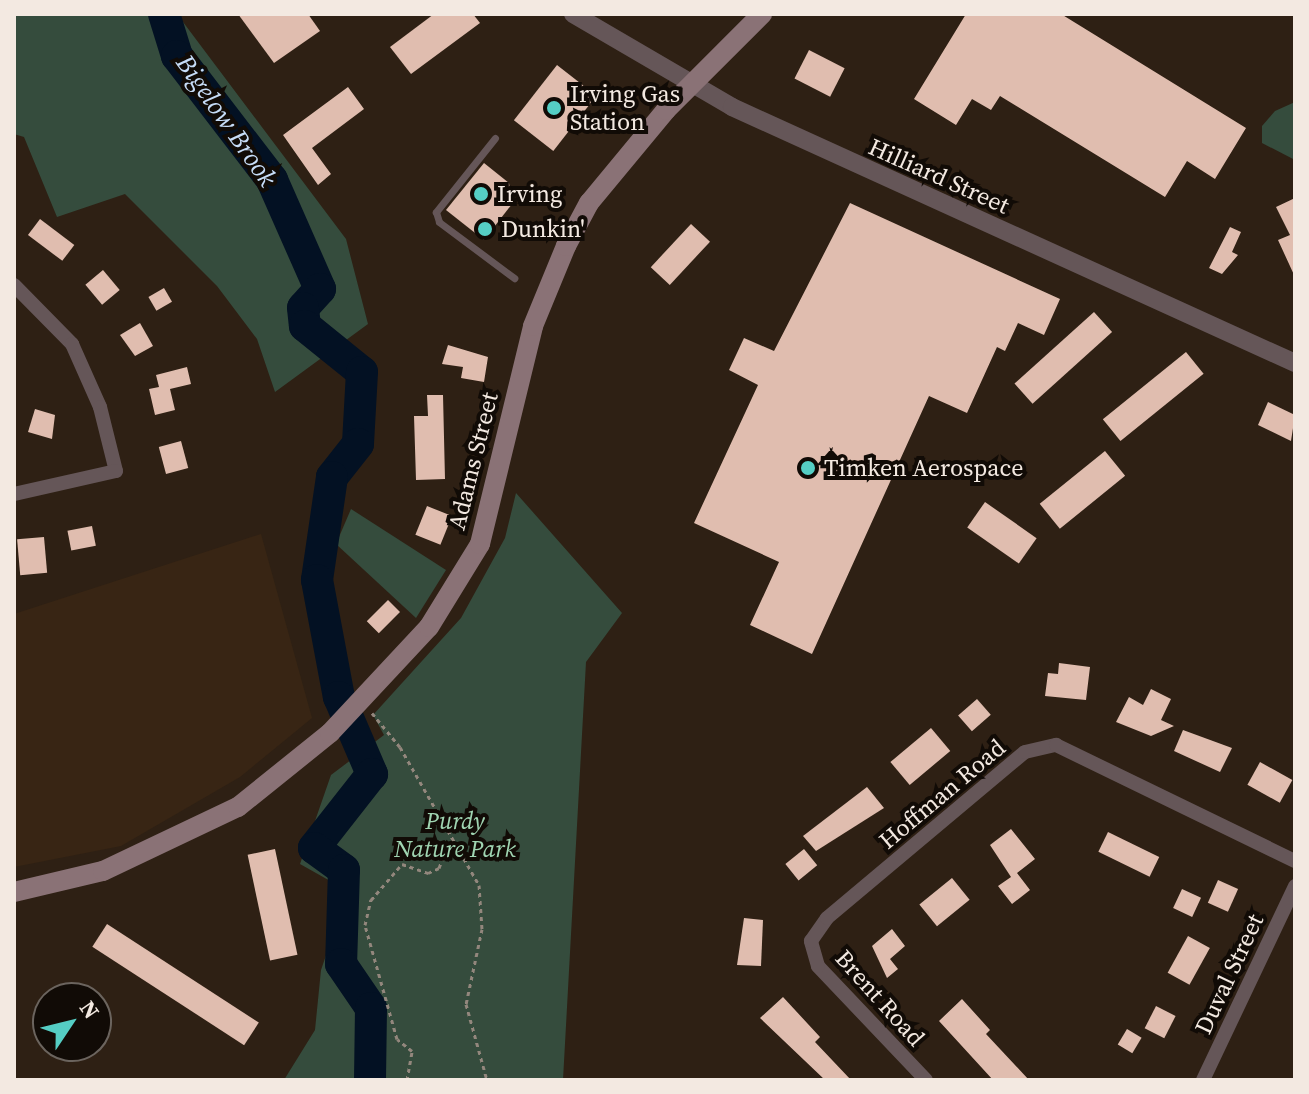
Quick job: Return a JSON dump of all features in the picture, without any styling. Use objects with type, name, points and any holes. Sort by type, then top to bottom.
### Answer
[{"type":"main road","name":"Adams Street","points":[[14,892],[103,871],[179,839],[284,775],[356,714],[458,590],[480,544],[533,326],[566,246],[589,203],[689,83],[762,14]]},
{"type":"street","name":"Hilliard Street","points":[[573,14],[689,83],[1295,363]]},
{"type":"street","points":[[14,285],[72,344],[100,407],[116,471],[14,494]]},
{"type":"street","name":"Hoffman Road","points":[[811,941],[827,918],[1025,752],[1056,745],[1295,861]]},
{"type":"street","name":"Duval Street","points":[[1203,1080],[1295,886]]},
{"type":"street","name":"Brent Road","points":[[811,941],[818,966],[926,1080]]},
{"type":"lane","points":[[495,138],[436,212],[439,222],[514,278]]},
{"type":"path","points":[[356,714],[400,747],[450,840],[479,885],[482,929],[466,1004],[487,1080]]},
{"type":"path","points":[[407,1080],[412,1051],[397,1039],[365,925],[371,900],[402,864],[428,873],[439,868],[450,840]]},
{"type":"shaded area","points":[[261,534],[312,718],[240,777],[121,846],[14,867],[14,614]]},
{"type":"green space","points":[[14,14],[177,14],[346,239],[368,324],[275,392],[257,339],[217,286],[125,194],[57,217],[24,137],[14,134]]},
{"type":"green space","points":[[1295,102],[1295,160],[1262,143],[1262,126],[1275,111]]},
{"type":"green space","name":"Purdy Nature Park","points":[[516,493],[622,613],[586,662],[563,1080],[284,1080],[315,1030],[321,970],[348,891],[300,864],[331,775],[384,735],[373,715],[461,618],[505,538]]},
{"type":"green space","points":[[351,509],[446,570],[416,618],[336,544]]},
{"type":"building","points":[[238,14],[308,14],[320,31],[274,63]]},
{"type":"building","points":[[434,14],[473,14],[480,23],[411,74],[390,47]]},
{"type":"building","points":[[966,14],[1061,14],[1246,128],[1215,179],[1187,161],[1165,197],[1000,96],[991,110],[972,99],[956,125],[914,99]]},
{"type":"building","points":[[809,50],[845,68],[830,97],[794,79]]},
{"type":"building","name":"Irving Gas Station","points":[[557,65],[596,96],[553,151],[514,120]]},
{"type":"building","points":[[348,87],[364,109],[312,148],[331,174],[318,185],[283,135]]},
{"type":"building","name":"Irving","points":[[484,163],[509,183],[512,204],[484,240],[446,210]]},
{"type":"building","points":[[1295,198],[1295,277],[1278,240],[1290,235],[1276,207]]},
{"type":"building","name":"Timken Aerospace","points":[[850,203],[1060,299],[1044,335],[1018,323],[1005,351],[997,347],[967,413],[929,396],[812,654],[750,625],[779,562],[694,523],[758,385],[729,370],[744,338],[774,351]]},
{"type":"building","points":[[40,219],[74,245],[62,261],[28,235]]},
{"type":"building","points":[[691,224],[710,242],[670,285],[651,267]]},
{"type":"building","points":[[1230,227],[1241,232],[1232,252],[1238,255],[1222,274],[1209,268]]},
{"type":"building","points":[[103,270],[120,290],[102,305],[85,285]]},
{"type":"building","points":[[164,288],[172,302],[156,311],[148,297]]},
{"type":"building","points":[[1094,312],[1112,332],[1033,404],[1014,384]]},
{"type":"building","points":[[140,323],[153,346],[135,356],[120,335]]},
{"type":"building","points":[[448,345],[488,357],[484,382],[461,378],[463,367],[442,364]]},
{"type":"building","points":[[1186,352],[1204,374],[1120,441],[1103,419]]},
{"type":"building","points":[[187,367],[191,384],[170,389],[175,410],[155,415],[149,389],[159,387],[156,375]]},
{"type":"building","points":[[427,395],[443,395],[445,479],[416,480],[414,416],[428,416]]},
{"type":"building","points":[[1268,402],[1295,415],[1291,441],[1258,425]]},
{"type":"building","points":[[35,409],[55,415],[52,439],[28,432]]},
{"type":"building","points":[[181,441],[188,468],[166,474],[159,447]]},
{"type":"building","points":[[1105,451],[1125,476],[1060,529],[1040,504]]},
{"type":"building","points":[[985,502],[1037,538],[1019,564],[967,527]]},
{"type":"building","points":[[427,506],[452,516],[440,545],[415,535]]},
{"type":"building","points":[[92,526],[96,546],[71,550],[67,531]]},
{"type":"building","points":[[44,537],[47,573],[20,575],[17,539]]},
{"type":"building","points":[[388,600],[400,612],[379,633],[367,621]]},
{"type":"building","points":[[1059,663],[1090,667],[1086,700],[1045,696],[1048,673],[1058,674]]},
{"type":"building","points":[[1151,689],[1171,699],[1161,720],[1174,726],[1151,736],[1116,722],[1129,697],[1143,705]]},
{"type":"building","points":[[977,699],[991,715],[972,731],[958,715]]},
{"type":"building","points":[[931,728],[950,751],[910,785],[890,762]]},
{"type":"building","points":[[1183,730],[1232,748],[1220,772],[1174,751]]},
{"type":"building","points":[[1260,762],[1292,780],[1280,803],[1247,785]]},
{"type":"building","points":[[867,787],[884,808],[816,851],[803,836]]},
{"type":"building","points":[[1011,829],[1035,859],[1017,873],[1030,890],[1012,904],[998,886],[1011,877],[990,845]]},
{"type":"building","points":[[1108,832],[1159,857],[1150,877],[1098,852]]},
{"type":"building","points":[[275,849],[297,955],[270,960],[248,855]]},
{"type":"building","points":[[804,849],[817,865],[799,880],[785,864]]},
{"type":"building","points":[[952,878],[970,900],[937,926],[919,904]]},
{"type":"building","points":[[1218,880],[1238,889],[1228,912],[1208,903]]},
{"type":"building","points":[[1182,889],[1201,898],[1192,917],[1173,908]]},
{"type":"building","points":[[744,918],[763,920],[761,966],[737,965]]},
{"type":"building","points":[[107,924],[259,1023],[244,1045],[92,947]]},
{"type":"building","points":[[892,929],[905,946],[890,959],[898,969],[887,978],[872,946]]},
{"type":"building","points":[[1188,936],[1210,948],[1190,985],[1168,973]]},
{"type":"building","points":[[783,997],[820,1037],[815,1042],[851,1080],[825,1080],[760,1018]]},
{"type":"building","points":[[962,999],[990,1030],[986,1034],[1029,1080],[993,1080],[939,1021]]},
{"type":"building","points":[[1156,1006],[1176,1016],[1164,1038],[1145,1028]]},
{"type":"building","points":[[1127,1029],[1142,1038],[1132,1053],[1118,1044]]},
{"type":"waterway","name":"Bigelow Brook","points":[[164,14],[177,56],[272,180],[320,289],[303,308],[305,326],[362,372],[358,444],[332,477],[317,580],[339,697],[372,774],[314,848],[344,870],[341,964],[371,1008],[370,1080]]},
{"type":"place","name":"Irving Gas Station","points":[[554,108]]},
{"type":"place","name":"Irving","points":[[481,194]]},
{"type":"place","name":"Dunkin'","points":[[485,229]]},
{"type":"place","name":"Timken Aerospace","points":[[808,468]]}]
